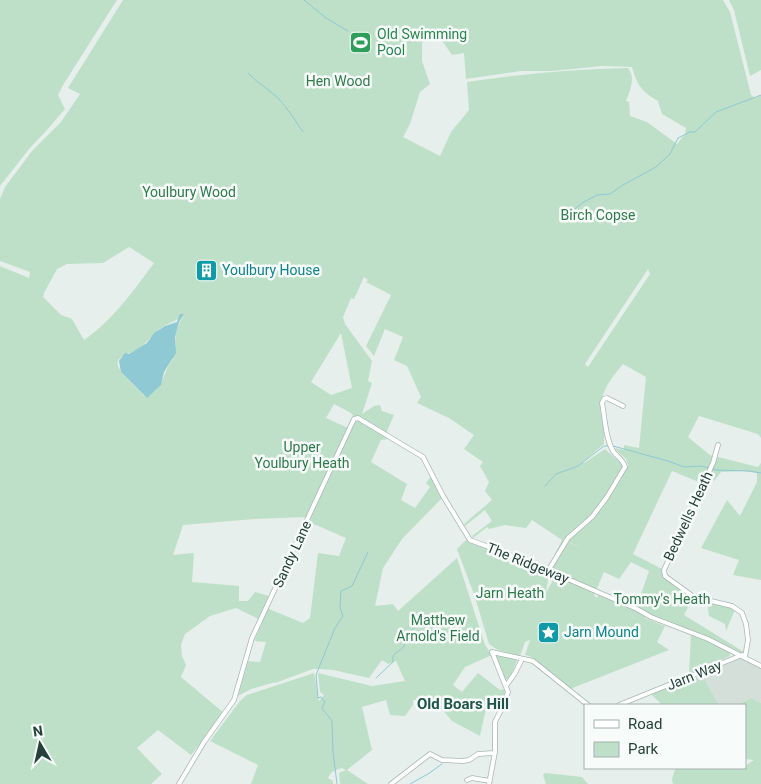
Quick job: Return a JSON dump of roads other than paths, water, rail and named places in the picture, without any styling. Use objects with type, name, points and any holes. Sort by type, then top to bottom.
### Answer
[{"type":"street","points":[[548,571],[568,538],[592,517],[607,497],[625,467],[624,462],[613,451],[608,437],[602,403],[606,398],[623,406]]},
{"type":"street","name":"The Ridgeway","points":[[358,418],[423,457],[470,540],[548,571],[651,618],[708,639],[761,666]]},
{"type":"street","name":"Sandy Lane","points":[[179,784],[204,742],[237,694],[252,638],[354,419],[358,418]]},
{"type":"street","name":"Bedwells Heath","points":[[718,445],[713,463],[664,570],[666,576],[694,596],[732,606],[742,613],[746,624],[748,640],[743,656]]},
{"type":"street","points":[[467,780],[472,778],[490,782],[494,753],[495,722],[505,703],[508,692],[491,652],[533,662],[587,704]]},
{"type":"street","name":"Jarn Way","points":[[622,704],[743,656]]},
{"type":"street","points":[[506,686],[522,659]]},
{"type":"street","points":[[391,784],[425,757],[432,754],[442,760],[463,762],[478,754],[494,753]]},
{"type":"water","points":[[180,314],[184,314],[179,322],[175,337],[176,353],[164,372],[161,385],[147,398],[121,372],[119,361],[125,353],[129,354],[147,343],[154,333],[165,326],[177,322]]},
{"type":"waterway","points":[[304,0],[326,18],[348,31]]},
{"type":"waterway","points":[[248,73],[279,99],[303,132]]},
{"type":"waterway","points":[[562,219],[582,203],[597,195],[610,194],[656,167],[670,154],[678,138],[690,132],[695,132],[716,112],[761,95]]},
{"type":"waterway","points":[[545,486],[556,474],[578,466],[604,446],[609,446]]},
{"type":"waterway","points":[[613,446],[684,467],[701,466],[717,470],[761,473]]},
{"type":"waterway","points":[[337,784],[332,721],[322,708],[325,702],[321,697],[318,698],[316,675],[335,628],[343,616],[340,608],[341,591],[352,586],[368,552]]},
{"type":"waterway","points":[[376,678],[393,662],[393,656],[404,646],[410,632],[417,624]]},
{"type":"waterway","points":[[410,784],[442,764]]},
{"type":"place","name":"Old Swimming Pool","points":[[361,42]]},
{"type":"place","name":"Youlbury House","points":[[206,270]]},
{"type":"place","name":"Jarn Mound","points":[[548,632]]},
{"type":"district","name":"Old Boars Hill","points":[[463,704]]},
{"type":"park label","name":"Hen Wood","points":[[338,81]]},
{"type":"park label","name":"Youlbury Wood","points":[[189,192]]},
{"type":"park label","name":"Birch Copse","points":[[598,215]]},
{"type":"park label","name":"Upper Youlbury Heath","points":[[302,456]]},
{"type":"park label","name":"Jarn Heath","points":[[510,593]]},
{"type":"park label","name":"Tommy's Heath","points":[[662,599]]},
{"type":"park label","name":"Matthew Arnold's Field","points":[[438,628]]}]
